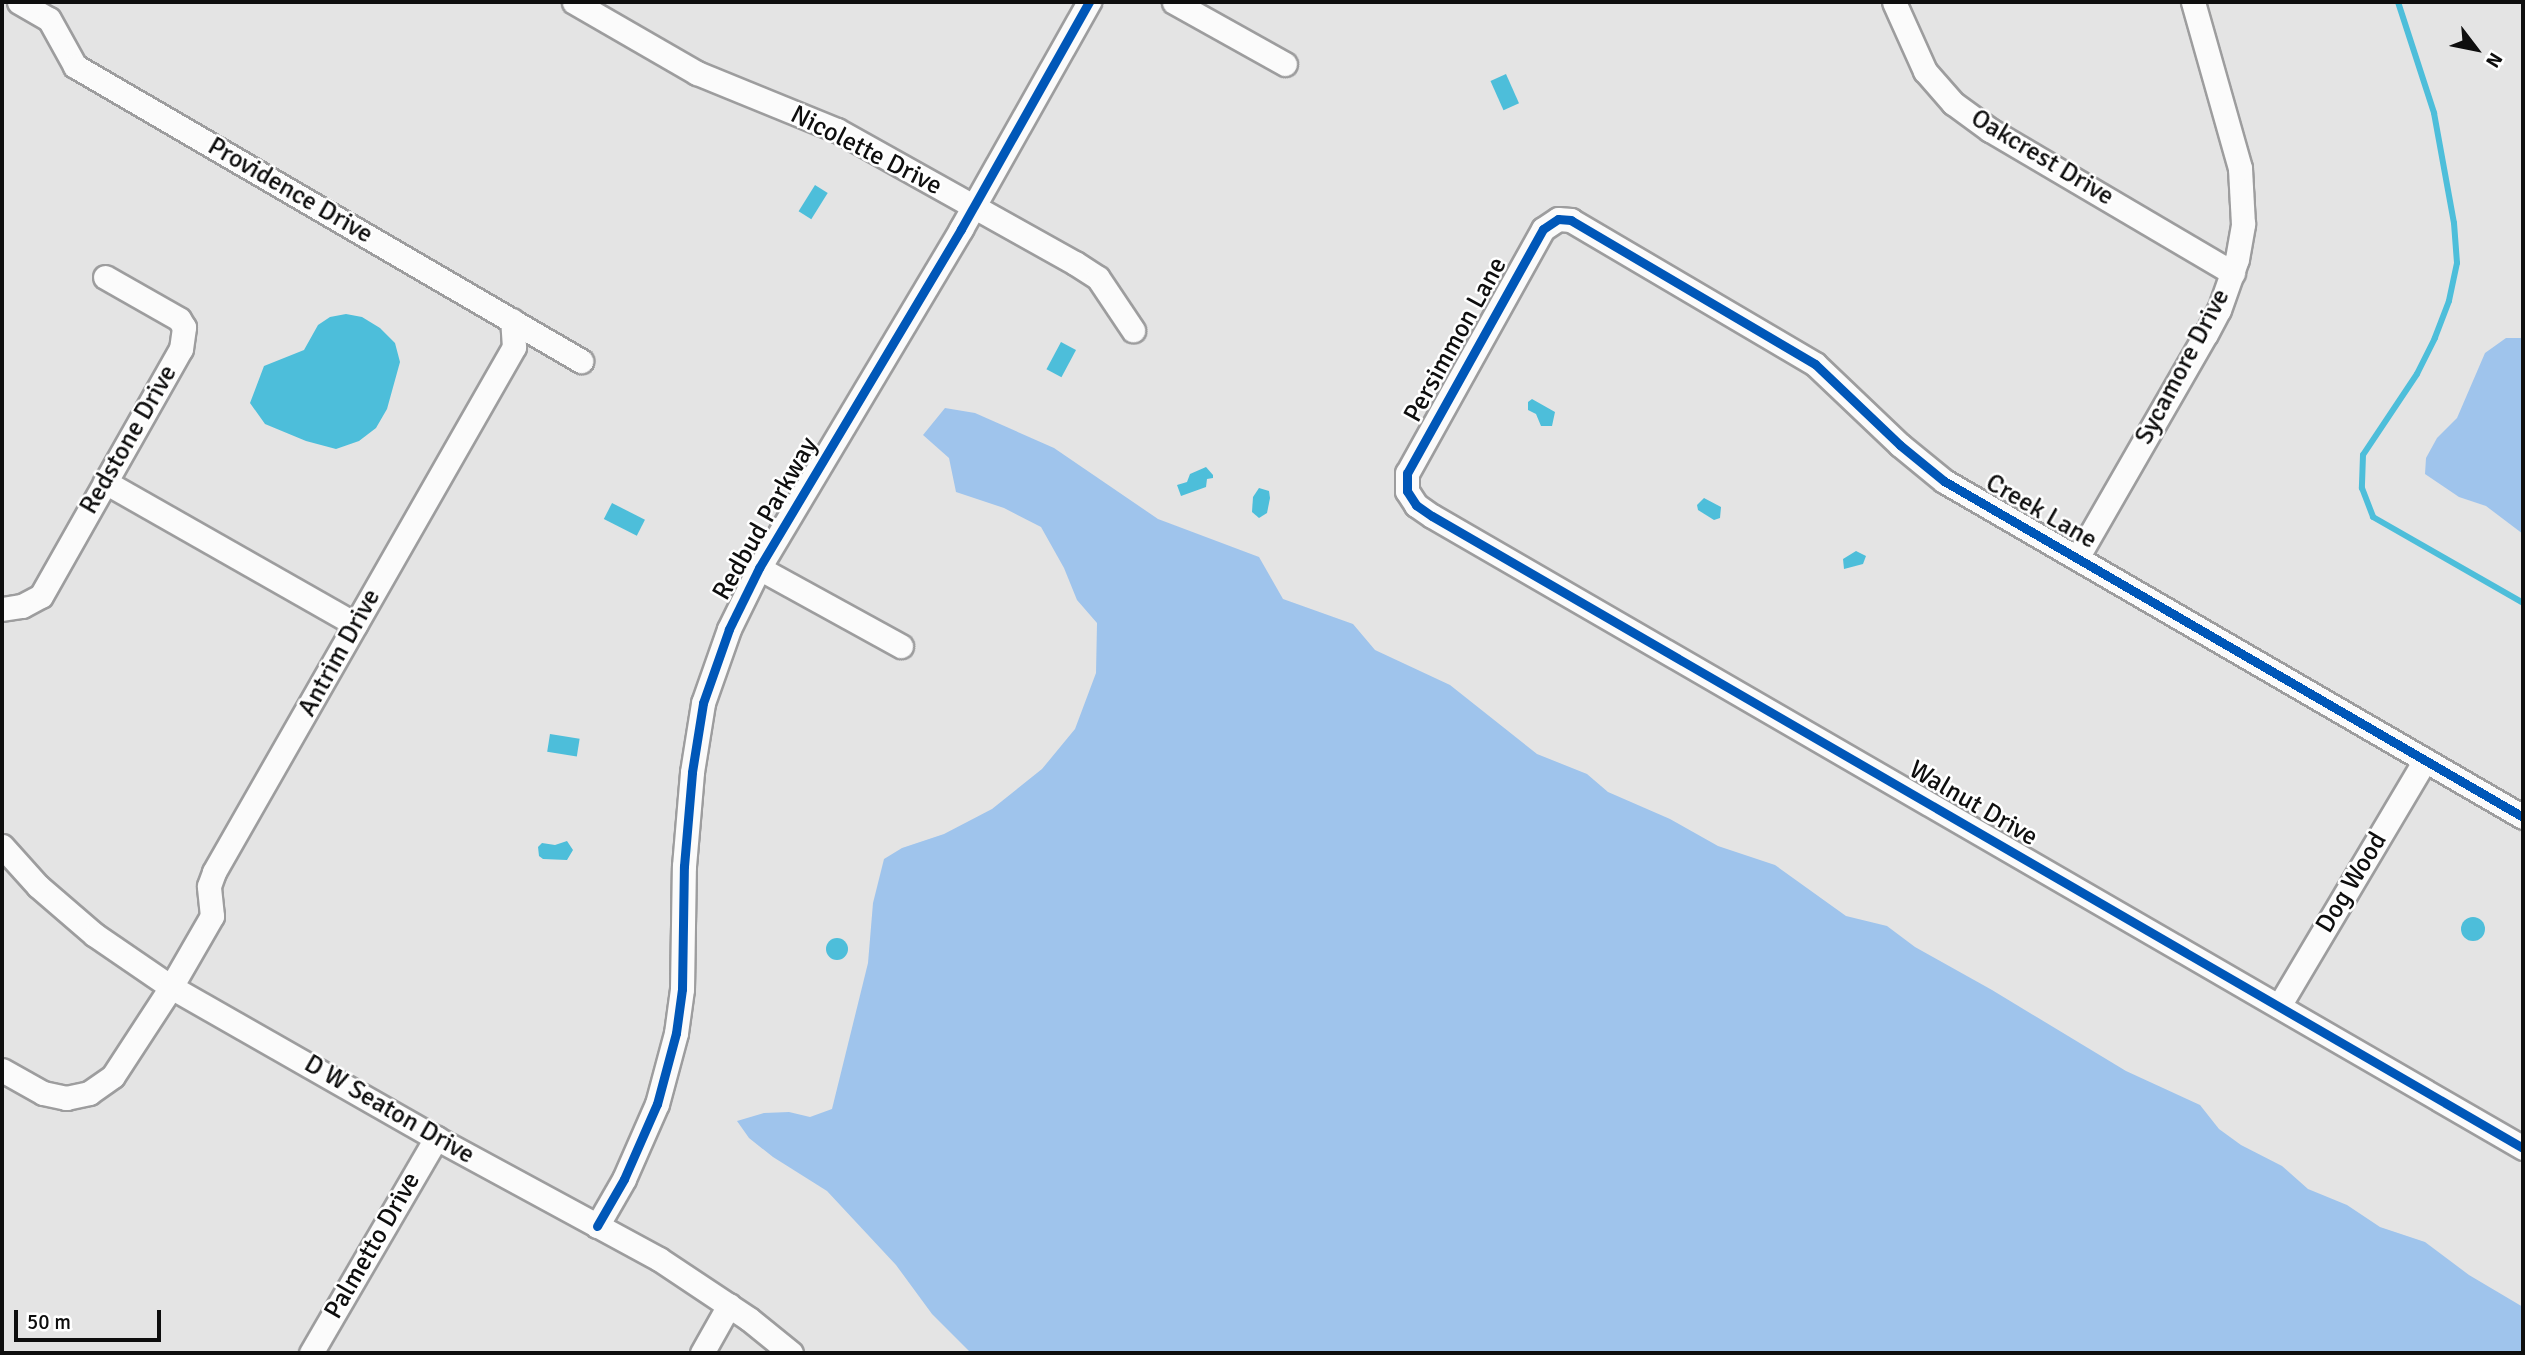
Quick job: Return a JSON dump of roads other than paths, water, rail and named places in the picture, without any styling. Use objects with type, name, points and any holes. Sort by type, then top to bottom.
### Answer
[{"type":"street","name":"Providence Drive","points":[[19,2],[49,19],[75,66],[582,361]]},
{"type":"street","name":"Nicolette Drive","points":[[575,2],[697,73],[837,130],[1098,278],[1133,330]]},
{"type":"street","name":"Redbud Parkway","points":[[597,1226],[645,1133],[670,1059],[682,989],[684,866],[692,772],[703,703],[729,629],[760,568],[973,207],[1089,2]]},
{"type":"street","points":[[1174,2],[1285,64]]},
{"type":"street","name":"Oakcrest Drive","points":[[1894,2],[1925,71],[1953,103],[1990,130],[2233,273]]},
{"type":"street","name":"Sycamore Drive","points":[[2077,558],[2206,334],[2233,273],[2243,224],[2240,168],[2193,2]]},
{"type":"street","name":"Persimmon Lane","points":[[1407,491],[1407,473],[1420,446],[1536,240],[1543,229],[1558,219]]},
{"type":"street","name":"Creek Lane","points":[[1558,219],[1583,226],[1815,364],[1927,469],[2523,817]]},
{"type":"street","name":"Redstone Drive","points":[[2,609],[35,602],[41,596],[176,359],[184,338],[184,327],[179,319],[105,277]]},
{"type":"street","name":"Antrim Drive","points":[[2,1070],[55,1097],[66,1098],[89,1093],[113,1076],[172,987],[212,916],[209,886],[214,872],[514,348],[512,320]]},
{"type":"street","points":[[105,482],[355,624]]},
{"type":"street","name":"Walnut Drive","points":[[1407,491],[1416,505],[1432,516],[2523,1148]]},
{"type":"street","points":[[760,568],[901,646]]},
{"type":"street","name":"Dog Wood","points":[[2279,1006],[2425,760]]},
{"type":"street","name":"D W Seaton Drive","points":[[2,846],[58,905],[94,934],[172,987],[436,1138],[659,1259],[729,1305],[791,1353]]},
{"type":"street","name":"Palmetto Drive","points":[[310,1353],[436,1138]]},
{"type":"street","points":[[702,1353],[729,1305]]},
{"type":"waterway","points":[[2398,2],[2434,113],[2454,223],[2457,263],[2449,301],[2435,338],[2417,374],[2363,455],[2362,488],[2373,517],[2523,603]]}]
